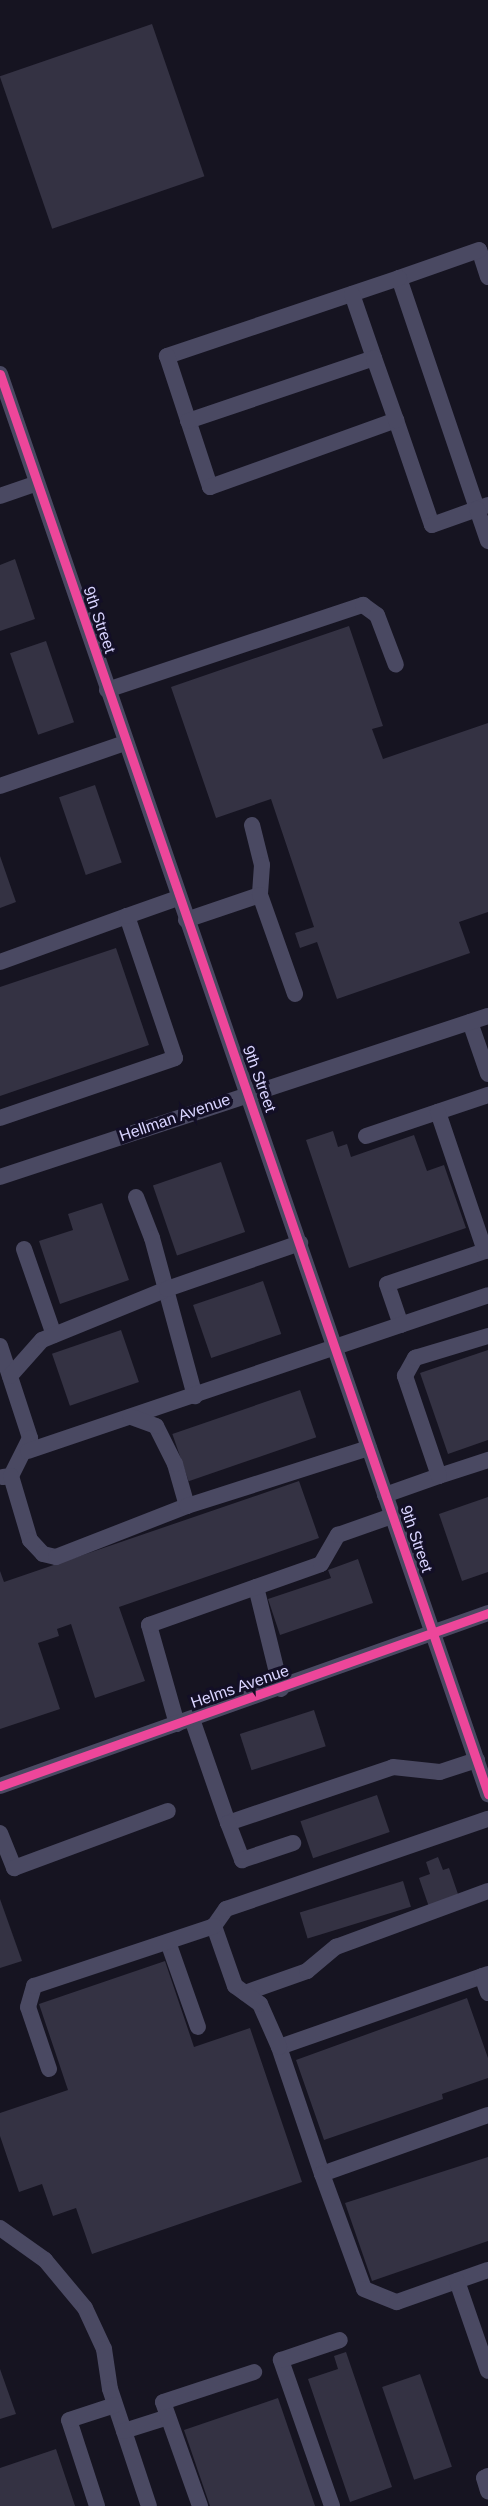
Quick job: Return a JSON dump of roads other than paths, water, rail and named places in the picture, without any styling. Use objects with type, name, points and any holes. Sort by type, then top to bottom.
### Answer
[{"type":"street","points":[[396,420],[210,487],[167,356],[479,250],[488,277]]},
{"type":"street","points":[[399,278],[482,507],[488,541]]},
{"type":"street","points":[[352,294],[432,525],[482,507]]},
{"type":"street","points":[[188,421],[374,358]]},
{"type":"street","name":"9th Street","points":[[0,374],[124,743],[300,1243],[488,1794]]},
{"type":"street","points":[[0,496],[37,483]]},
{"type":"street","points":[[107,690],[363,605],[377,615],[396,665]]},
{"type":"street","points":[[0,786],[124,743]]},
{"type":"street","points":[[252,825],[262,866],[260,895],[295,994]]},
{"type":"street","points":[[186,920],[260,895]]},
{"type":"street","points":[[0,962],[178,898]]},
{"type":"street","points":[[0,1118],[175,1058],[127,916]]},
{"type":"street","name":"Hellman Avenue","points":[[0,1178],[248,1093],[488,1016]]},
{"type":"street","points":[[470,1023],[488,1074]]},
{"type":"street","points":[[366,1136],[488,1095]]},
{"type":"street","points":[[401,1325],[387,1284],[484,1251],[438,1112]]},
{"type":"street","points":[[136,1197],[167,1289],[195,1396]]},
{"type":"street","points":[[10,1376],[42,1340],[167,1289],[300,1243]]},
{"type":"street","points":[[24,1249],[54,1335]]},
{"type":"street","points":[[28,1451],[488,1295]]},
{"type":"street","points":[[439,1476],[405,1376],[415,1358],[488,1336]]},
{"type":"street","points":[[1,1351],[30,1438],[28,1451],[6,1477],[30,1540],[43,1554],[56,1557],[188,1506],[369,1448]]},
{"type":"street","points":[[131,1417],[156,1426],[175,1464],[188,1506]]},
{"type":"street","points":[[385,1495],[488,1460]]},
{"type":"street","points":[[293,1843],[242,1860],[185,1722],[149,1626],[321,1564],[338,1535],[392,1516]]},
{"type":"street","points":[[256,1587],[281,1689]]},
{"type":"street","name":"Helms Avenue","points":[[0,1786],[281,1689],[432,1631],[488,1613]]},
{"type":"street","points":[[228,1823],[393,1767],[440,1772],[477,1760]]},
{"type":"street","points":[[0,1833],[14,1868],[168,1811]]},
{"type":"street","points":[[49,2069],[28,2007],[34,1986],[214,1926],[225,1909],[488,1819]]},
{"type":"street","points":[[245,1993],[307,1971],[336,1947],[488,1891]]},
{"type":"street","points":[[214,1926],[235,1986],[260,2004],[279,2047],[364,2289],[397,2302],[488,2270]]},
{"type":"street","points":[[168,1942],[198,2027]]},
{"type":"street","points":[[279,2047],[485,1975],[488,1993]]},
{"type":"street","points":[[322,2174],[488,2115]]},
{"type":"street","points":[[0,2228],[45,2259],[85,2308],[104,2349],[115,2405],[149,2506]]},
{"type":"street","points":[[457,2281],[488,2371]]},
{"type":"street","points":[[332,2506],[281,2360],[340,2340]]},
{"type":"street","points":[[200,2506],[163,2402],[254,2372]]},
{"type":"street","points":[[97,2506],[69,2420],[115,2405]]},
{"type":"street","points":[[124,2431],[168,2417]]},
{"type":"street","points":[[488,2476],[484,2478],[488,2491]]}]
